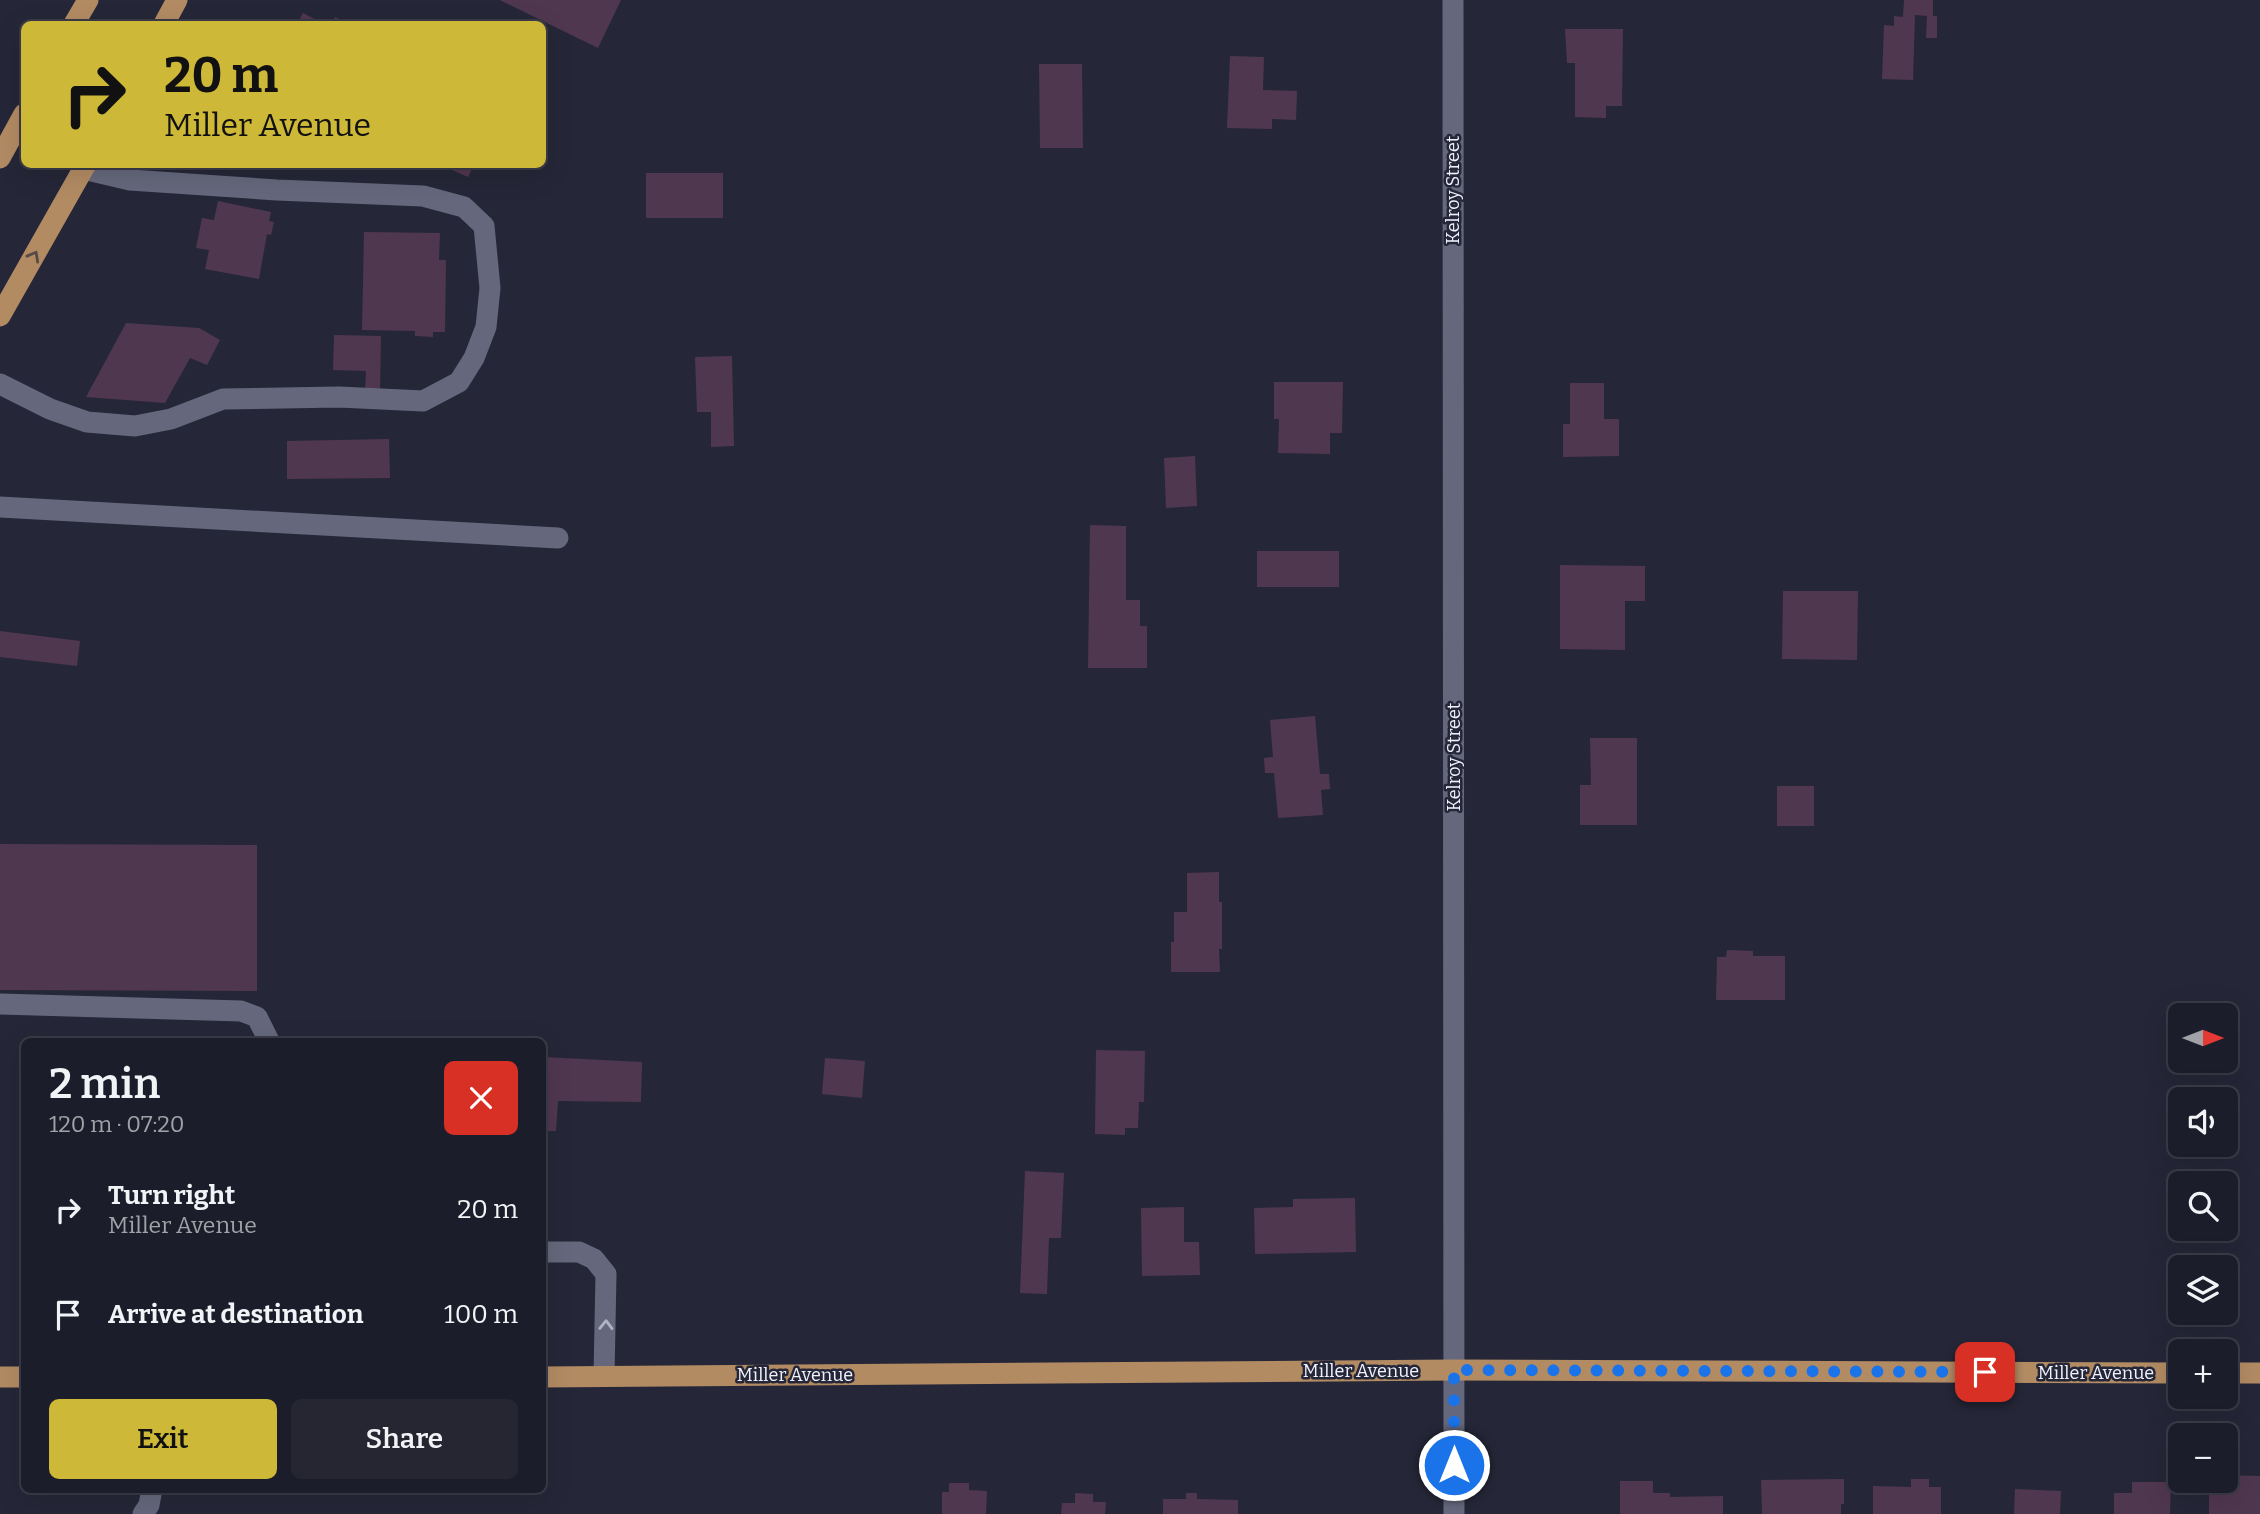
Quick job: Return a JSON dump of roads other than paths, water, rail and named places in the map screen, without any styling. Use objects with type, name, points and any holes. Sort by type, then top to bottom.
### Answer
[{"type":"main road","points":[[76,21],[88,0]]},
{"type":"main road","points":[[166,21],[177,0]]},
{"type":"main road","points":[[0,158],[21,120]]},
{"type":"main road","points":[[0,316],[83,168]]},
{"type":"main road","name":"Miller Avenue","points":[[546,1377],[1454,1370],[2168,1373]]},
{"type":"main road","points":[[2238,1373],[2260,1373]]},
{"type":"main road","points":[[0,1377],[21,1377]]},
{"type":"street","name":"Kelroy Street","points":[[1453,0],[1454,1514]]},
{"type":"street","points":[[0,384],[50,409],[87,422],[135,426],[171,419],[223,399],[339,397],[423,401],[459,382],[478,348],[486,327],[491,288],[484,226],[464,207],[423,196],[130,180],[88,168]]},
{"type":"street","points":[[0,507],[558,538]]},
{"type":"street","points":[[0,1004],[241,1011],[257,1017],[268,1038]]},
{"type":"street","points":[[546,1252],[579,1252],[594,1259],[606,1273],[604,1376]]},
{"type":"street","points":[[143,1514],[149,1505],[151,1493]]}]
